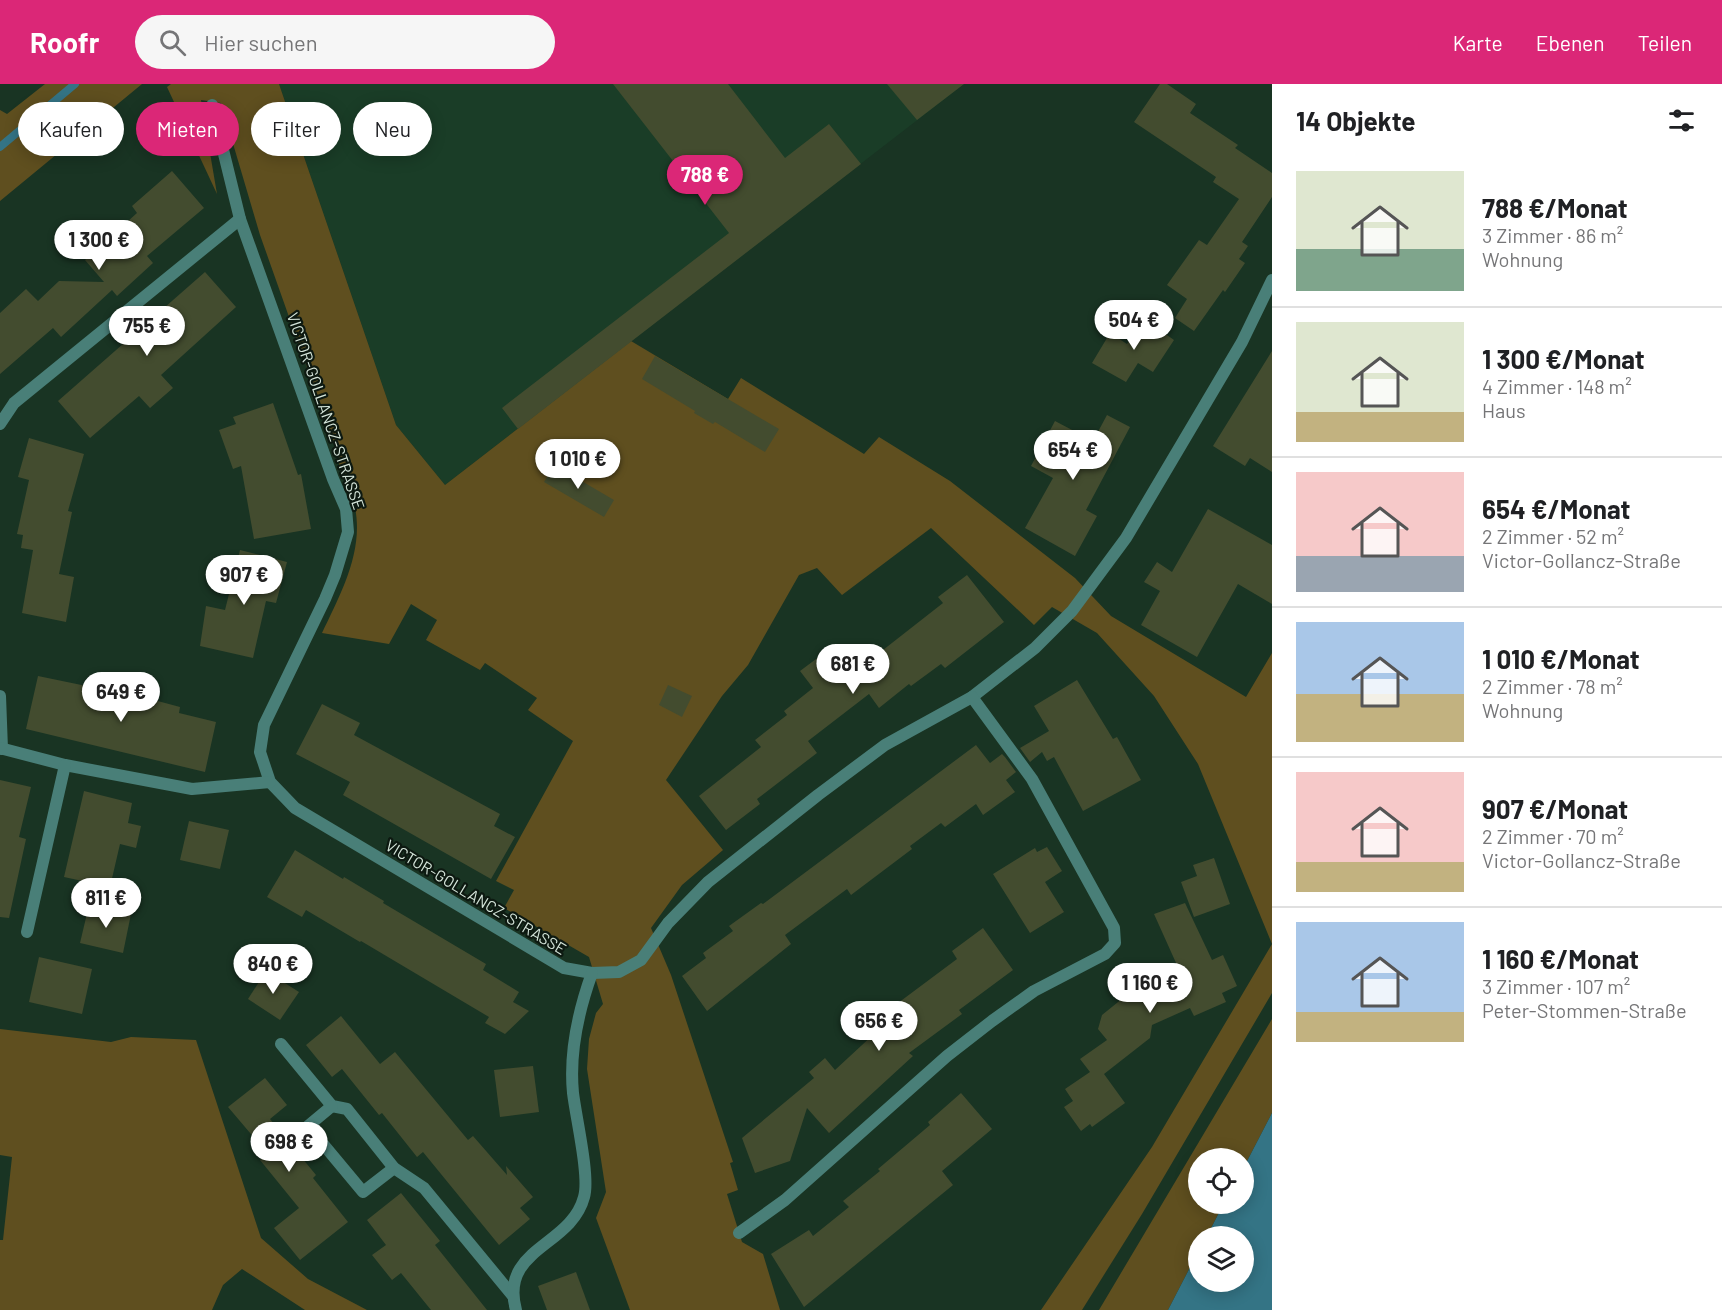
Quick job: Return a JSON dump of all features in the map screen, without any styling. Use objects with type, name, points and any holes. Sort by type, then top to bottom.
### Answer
[{"type":"street","name":"VICTOR-GOLLANCZ-STRASSE","points":[[225,156],[240,219],[333,479],[346,509],[348,532],[325,599],[264,725],[260,752],[270,782],[295,808],[564,968],[592,973],[619,972],[641,960],[669,923],[708,882],[885,745],[972,697],[1035,648],[1072,610],[1126,538],[1242,342],[1272,280]]},
{"type":"street","points":[[0,424],[14,403],[240,219]]},
{"type":"street","points":[[0,696],[1,749],[65,765],[192,789],[270,782]]},
{"type":"street","points":[[739,1233],[785,1200],[947,1056],[992,1021],[1034,991],[1105,954],[1115,943],[1114,928],[1050,808],[1032,779],[972,697]]},
{"type":"street","points":[[27,932],[65,765]]},
{"type":"street","points":[[516,1310],[513,1296],[514,1281],[521,1266],[567,1226],[580,1210],[585,1195],[584,1170],[573,1091],[573,1045],[580,1006],[592,973]]},
{"type":"street","points":[[281,1044],[332,1106],[346,1109],[394,1168],[424,1188],[513,1296]]},
{"type":"street","points":[[332,1106],[308,1126],[363,1192],[394,1168]]},
{"type":"shaded area","points":[[45,84],[142,84],[120,102],[22,102]]},
{"type":"shaded area","points":[[171,84],[279,84],[285,102],[251,102],[251,156],[304,156],[396,425],[445,485],[631,341],[728,399],[741,378],[864,454],[879,437],[950,481],[1075,578],[1111,616],[1246,697],[1272,653],[1272,944],[1198,764],[1154,696],[1097,633],[1052,607],[1034,625],[931,528],[842,595],[817,568],[799,575],[748,665],[722,696],[666,780],[723,850],[682,885],[651,928],[671,975],[733,1162],[730,1163],[738,1190],[727,1194],[742,1242],[763,1254],[780,1310],[630,1310],[596,1218],[606,1192],[587,1069],[589,1039],[596,1013],[603,1004],[589,957],[504,908],[514,890],[496,881],[573,741],[528,710],[537,698],[485,663],[480,670],[426,640],[437,620],[411,604],[389,644],[322,633],[344,585],[354,552],[357,535],[353,500],[344,481],[339,458],[260,235],[237,156],[239,156],[239,102],[201,100],[201,102],[174,102],[167,87]]},
{"type":"shaded area","points":[[279,84],[964,84],[445,485],[396,425],[304,156],[341,156],[341,102],[285,102]]},
{"type":"shaded area","points":[[18,105],[18,156],[55,156],[0,201],[0,110],[7,114]]},
{"type":"shaded area","points":[[199,156],[211,156],[217,194]]},
{"type":"shaded area","points":[[1272,944],[1272,993],[1142,1214],[1082,1310],[1041,1310],[1152,1147]]},
{"type":"shaded area","points":[[1272,1019],[1272,1113],[1254,1148],[1195,1148]]},
{"type":"shaded area","points":[[0,1029],[111,1042],[131,1037],[196,1040],[261,1238],[308,1279],[367,1310],[305,1310],[242,1269],[223,1285],[212,1310],[0,1310],[0,1240],[3,1240],[12,1157],[0,1155]]},
{"type":"shaded area","points":[[1188,1160],[1188,1214],[1218,1214],[1212,1226],[1188,1226],[1188,1271],[1168,1310],[1099,1310]]},
{"type":"water","points":[[1272,1113],[1272,1310],[1168,1310],[1188,1271],[1188,1292],[1254,1292],[1254,1226],[1212,1226],[1218,1214],[1254,1214],[1254,1148]]},
{"type":"building","points":[[613,84],[728,84],[785,158],[829,124],[861,164],[518,429],[502,408],[729,233]]},
{"type":"building","points":[[887,84],[964,84],[917,120]]},
{"type":"building","points":[[1160,84],[1167,84],[1196,104],[1190,113],[1238,145],[1235,148],[1272,173],[1272,197],[1242,242],[1248,246],[1239,259],[1245,263],[1194,331],[1175,318],[1187,299],[1167,285],[1199,240],[1207,245],[1239,199],[1213,182],[1216,177],[1134,122]]},
{"type":"building","points":[[172,171],[204,208],[147,256],[153,263],[117,296],[112,290],[61,337],[53,328],[0,374],[0,313],[26,289],[38,301],[59,281],[104,282],[85,260],[137,213],[132,206]]},
{"type":"building","points":[[205,272],[236,307],[161,375],[173,388],[150,408],[139,396],[90,438],[58,401]]},
{"type":"building","points":[[1144,319],[1174,340],[1153,372],[1138,363],[1126,382],[1092,363],[1110,333],[1127,344]]},
{"type":"building","points":[[1272,351],[1272,472],[1250,458],[1245,466],[1213,446]]},
{"type":"building","points":[[655,356],[779,429],[765,452],[715,422],[713,424],[694,413],[695,411],[642,379]]},
{"type":"building","points":[[273,403],[298,475],[301,474],[311,529],[254,539],[241,466],[233,469],[219,430],[236,424],[233,417]]},
{"type":"building","points":[[1107,415],[1130,427],[1086,510],[1097,516],[1075,556],[1025,528],[1053,478],[1031,466],[1055,421],[1093,441]]},
{"type":"building","points":[[29,438],[84,454],[68,511],[72,512],[59,574],[74,577],[66,622],[22,613],[33,550],[21,548],[23,535],[17,534],[29,480],[18,477]]},
{"type":"building","points":[[556,462],[575,473],[573,476],[614,500],[604,517],[544,482]]},
{"type":"building","points":[[1208,509],[1272,545],[1272,604],[1238,584],[1197,657],[1141,625],[1160,591],[1144,582],[1157,562],[1172,572]]},
{"type":"building","points":[[240,550],[287,562],[276,603],[266,601],[253,658],[200,646],[206,606],[225,610]]},
{"type":"building","points":[[967,575],[1004,622],[945,668],[941,664],[911,686],[909,684],[879,708],[869,694],[808,741],[817,753],[757,799],[760,804],[726,830],[699,796],[761,747],[755,740],[787,715],[784,711],[813,688],[800,671],[832,647],[851,671],[881,647],[883,650],[943,603],[938,597]]},
{"type":"building","points":[[38,676],[154,700],[180,707],[179,713],[216,722],[205,772],[26,729]]},
{"type":"building","points":[[1077,680],[1113,739],[1117,737],[1141,780],[1083,811],[1054,757],[1047,761],[1042,752],[1030,762],[1020,748],[1049,731],[1034,706]]},
{"type":"building","points":[[668,685],[692,696],[682,717],[659,705]]},
{"type":"building","points":[[322,704],[360,723],[354,735],[500,814],[494,826],[515,837],[491,879],[343,795],[350,782],[296,754]]},
{"type":"building","points":[[976,745],[990,763],[1002,754],[1005,757],[1016,772],[1006,780],[1015,792],[983,815],[976,804],[945,827],[941,823],[910,846],[912,849],[851,895],[847,889],[785,935],[791,944],[707,1011],[682,976],[706,958],[703,953],[733,931],[729,926],[761,903],[763,904]]},
{"type":"building","points":[[0,780],[31,787],[19,837],[26,839],[9,918],[0,917]]},
{"type":"building","points":[[84,791],[132,803],[128,823],[141,826],[136,848],[120,844],[110,887],[64,877]]},
{"type":"building","points":[[189,821],[229,830],[220,869],[180,860]]},
{"type":"building","points":[[1047,847],[1062,871],[1045,882],[1064,912],[1030,933],[993,874],[1035,848],[1037,852]]},
{"type":"building","points":[[295,850],[343,879],[344,877],[486,964],[483,970],[519,992],[513,1002],[529,1011],[505,1034],[485,1023],[489,1017],[361,941],[306,910],[302,917],[267,897]]},
{"type":"building","points":[[1214,858],[1230,904],[1194,917],[1181,882],[1197,876],[1193,865]]},
{"type":"building","points":[[1185,903],[1212,960],[1223,955],[1237,986],[1222,993],[1226,1002],[1194,1016],[1190,1008],[1152,1025],[1150,1038],[1104,1074],[1125,1103],[1092,1127],[1090,1124],[1081,1131],[1064,1107],[1073,1101],[1065,1089],[1090,1072],[1080,1059],[1107,1040],[1098,1029],[1102,1015],[1128,994],[1130,997],[1181,974],[1154,914]]},
{"type":"building","points":[[89,905],[131,914],[123,953],[80,943]]},
{"type":"building","points":[[983,928],[1013,970],[959,1010],[962,1014],[909,1053],[913,1056],[829,1133],[807,1108],[790,1161],[755,1173],[742,1138],[814,1078],[809,1072],[825,1058],[835,1070],[902,1008],[898,1003],[957,959],[952,951]]},
{"type":"building","points":[[39,957],[92,969],[82,1014],[29,1002]]},
{"type":"building","points":[[266,971],[299,992],[280,1020],[248,999]]},
{"type":"building","points":[[341,1016],[380,1064],[395,1052],[468,1140],[473,1136],[507,1175],[506,1166],[533,1197],[520,1208],[530,1219],[499,1245],[423,1152],[417,1157],[382,1113],[379,1115],[342,1069],[332,1077],[306,1045]]},
{"type":"building","points":[[533,1066],[539,1112],[500,1117],[494,1070]]},
{"type":"building","points":[[265,1078],[287,1105],[270,1119],[316,1175],[313,1178],[348,1222],[300,1260],[274,1228],[299,1208],[260,1160],[268,1154],[228,1107]]},
{"type":"building","points":[[961,1093],[992,1129],[942,1171],[953,1185],[804,1307],[771,1254],[809,1230],[813,1236],[849,1207],[843,1201],[880,1171],[878,1169],[930,1125],[928,1122]]},
{"type":"building","points":[[401,1193],[440,1241],[435,1245],[487,1310],[431,1310],[401,1273],[392,1280],[372,1255],[386,1245],[367,1220]]},
{"type":"building","points":[[576,1272],[590,1310],[547,1310],[538,1286]]},
{"type":"waterway","points":[[0,147],[75,84]]}]
